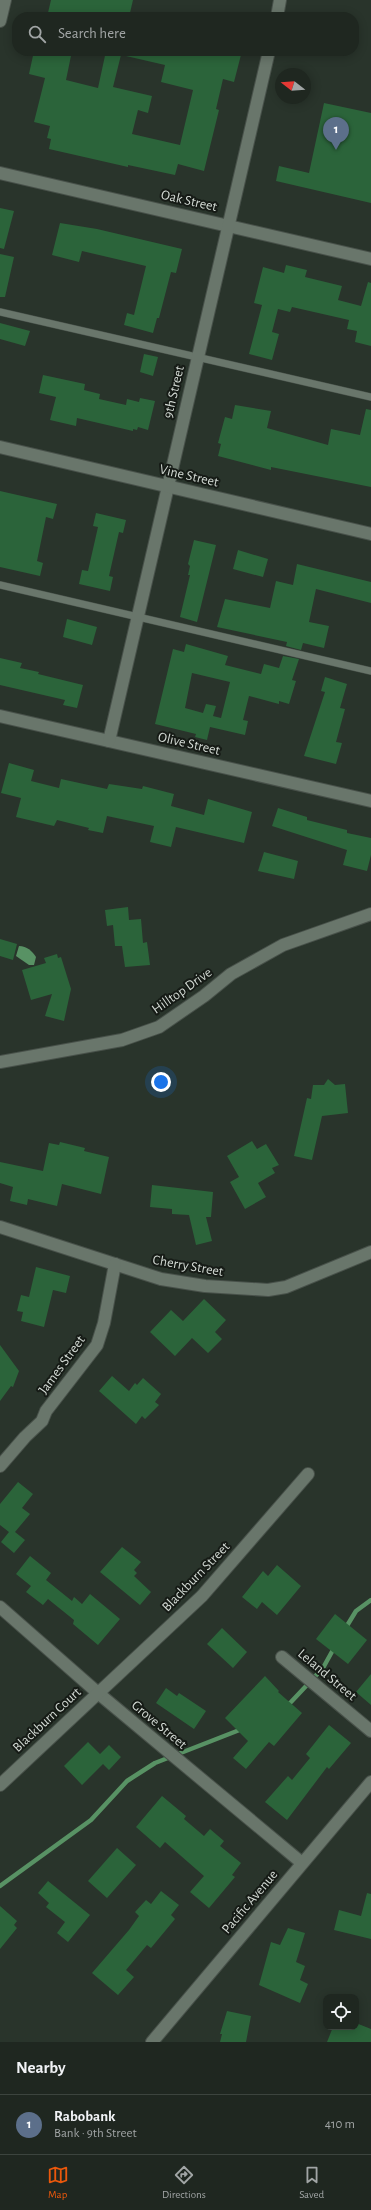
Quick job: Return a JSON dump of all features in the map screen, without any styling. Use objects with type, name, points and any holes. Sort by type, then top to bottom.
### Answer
[{"type":"street","points":[[0,21],[5,0]]},
{"type":"street","points":[[277,12],[280,0]]},
{"type":"street","name":"9th Street","points":[[109,741],[268,56]]},
{"type":"street","name":"Oak Street","points":[[0,173],[371,259]]},
{"type":"street","name":"Vine Street","points":[[0,447],[371,534]]},
{"type":"street","name":"Olive Street","points":[[0,716],[371,801]]},
{"type":"street","name":"Hilltop Drive","points":[[0,1062],[122,1040],[158,1027],[204,996],[232,974],[283,944],[371,914]]},
{"type":"street","name":"Cherry Street","points":[[0,1227],[161,1279],[205,1286],[268,1290],[292,1285],[371,1252]]},
{"type":"street","name":"James Street","points":[[0,1466],[25,1437],[42,1421],[46,1411],[97,1345],[104,1322],[115,1264]]},
{"type":"street","name":"Blackburn Street","points":[[98,1693],[202,1596],[308,1474]]},
{"type":"street","name":"Grove Street","points":[[0,1607],[98,1693],[302,1864]]},
{"type":"street","name":"Leland Street","points":[[282,1657],[371,1731]]},
{"type":"street","name":"Blackburn Court","points":[[0,1785],[98,1693]]},
{"type":"street","name":"Pacific Avenue","points":[[152,2042],[371,1782]]},
{"type":"lane","points":[[0,312],[198,356],[371,397]]},
{"type":"lane","points":[[0,585],[371,671]]},
{"type":"shaded area","points":[[19,946],[27,948],[36,957],[34,965],[29,965],[16,956]]},
{"type":"building","points":[[51,0],[133,0],[130,12],[48,12]]},
{"type":"building","points":[[33,56],[71,56],[66,80],[98,88],[105,56],[121,56],[113,87],[152,96],[148,113],[138,110],[132,134],[180,145],[193,90],[161,82],[165,65],[126,56],[241,56],[234,82],[223,79],[216,109],[219,110],[204,171],[178,164],[175,175],[128,165],[128,167],[49,149],[51,139],[47,138],[50,126],[34,122],[45,78],[29,74]]},
{"type":"building","points":[[324,103],[371,113],[371,203],[276,181],[279,166],[309,173]]},
{"type":"building","points":[[0,208],[14,211],[4,249],[0,248]]},
{"type":"building","points":[[60,223],[97,229],[182,249],[176,273],[171,272],[159,318],[157,318],[153,333],[124,325],[127,313],[134,315],[146,266],[82,251],[79,262],[52,255]]},
{"type":"building","points":[[0,254],[14,257],[5,297],[0,297]]},
{"type":"building","points":[[286,265],[307,270],[305,277],[342,286],[338,300],[361,306],[368,282],[371,283],[371,346],[355,342],[357,331],[347,329],[349,320],[292,307],[290,312],[278,309],[272,332],[279,334],[272,360],[249,354],[262,305],[254,303],[263,267],[284,273]]},
{"type":"building","points":[[0,323],[30,331],[25,346],[0,339]]},
{"type":"building","points":[[144,354],[158,357],[153,376],[140,372]]},
{"type":"building","points":[[43,375],[85,384],[84,390],[100,394],[99,399],[126,405],[127,399],[139,402],[140,398],[155,401],[148,430],[138,427],[137,430],[133,429],[133,431],[77,418],[76,426],[50,420],[56,397],[39,393]]},
{"type":"building","points":[[235,405],[271,411],[267,428],[328,445],[331,429],[360,435],[366,409],[371,410],[371,487],[271,467],[271,470],[218,456],[221,444],[218,443],[225,417],[232,419]]},
{"type":"building","points":[[0,491],[57,504],[53,519],[46,517],[37,561],[43,563],[40,576],[0,567]]},
{"type":"building","points":[[96,513],[126,520],[123,533],[119,532],[109,576],[113,577],[110,591],[79,584],[82,570],[88,571],[98,527],[93,526]]},
{"type":"building","points":[[194,540],[216,545],[197,622],[180,617],[190,575],[188,575],[190,566],[188,564]]},
{"type":"building","points":[[238,550],[268,559],[263,577],[233,569]]},
{"type":"building","points":[[297,564],[371,582],[371,603],[316,589],[309,622],[329,626],[324,648],[303,643],[301,650],[286,646],[287,642],[217,627],[225,599],[270,608],[276,581],[293,585]]},
{"type":"building","points":[[67,619],[97,627],[92,645],[63,637]]},
{"type":"building","points":[[186,644],[228,656],[225,665],[261,674],[264,664],[279,668],[283,656],[299,659],[292,680],[296,681],[289,704],[279,701],[279,704],[249,696],[243,720],[248,721],[245,735],[210,727],[207,740],[195,737],[196,734],[155,724],[173,649],[184,652]],"holes":[[[192,673],[230,682],[221,718],[213,716],[216,706],[206,704],[203,713],[185,708]]]},
{"type":"building","points":[[0,658],[22,663],[20,668],[39,672],[38,674],[83,685],[77,708],[63,705],[65,700],[0,685]]},
{"type":"building","points":[[325,677],[347,684],[340,708],[345,709],[336,742],[342,743],[336,764],[304,756],[325,692],[321,691]]},
{"type":"building","points":[[9,763],[34,770],[31,781],[59,788],[61,779],[107,789],[109,784],[142,789],[143,786],[174,794],[171,806],[204,815],[208,799],[252,812],[244,843],[176,827],[171,847],[150,842],[154,826],[107,816],[103,833],[57,820],[54,826],[16,817],[21,798],[1,793]]},
{"type":"building","points":[[278,808],[307,817],[307,820],[347,830],[347,833],[371,838],[371,855],[367,871],[343,865],[347,850],[272,826]]},
{"type":"building","points":[[264,852],[298,861],[294,879],[258,871]]},
{"type":"building","points":[[128,907],[129,920],[141,919],[143,943],[147,942],[150,965],[125,967],[122,946],[115,946],[113,925],[107,926],[105,910]]},
{"type":"building","points":[[0,939],[17,944],[13,960],[0,956]]},
{"type":"building","points":[[57,954],[58,958],[61,957],[71,989],[64,1021],[45,1016],[52,994],[31,1000],[22,970],[46,963],[44,958]]},
{"type":"building","points":[[328,1079],[335,1085],[345,1084],[348,1113],[322,1116],[312,1160],[294,1156],[307,1098],[311,1099],[313,1085],[324,1085]]},
{"type":"building","points":[[252,1141],[257,1149],[266,1144],[279,1165],[272,1168],[275,1173],[258,1183],[266,1197],[245,1209],[230,1182],[239,1177],[227,1156]]},
{"type":"building","points":[[60,1142],[85,1148],[84,1151],[109,1157],[101,1194],[62,1184],[57,1206],[28,1199],[27,1205],[10,1201],[13,1187],[0,1183],[0,1162],[43,1171],[49,1143],[59,1145]]},
{"type":"building","points":[[152,1185],[213,1192],[211,1217],[206,1217],[212,1241],[196,1245],[189,1215],[172,1214],[172,1209],[150,1207]]},
{"type":"building","points":[[36,1267],[70,1276],[66,1293],[53,1290],[44,1327],[21,1321],[23,1312],[17,1311],[21,1295],[29,1297]]},
{"type":"building","points":[[204,1299],[226,1320],[215,1332],[222,1339],[208,1353],[192,1338],[175,1356],[150,1332],[171,1310],[183,1321]]},
{"type":"building","points":[[0,1345],[19,1371],[13,1387],[11,1386],[0,1401]]},
{"type":"building","points":[[112,1376],[129,1391],[135,1383],[137,1385],[143,1378],[161,1394],[155,1402],[159,1405],[145,1419],[142,1416],[136,1424],[99,1391]]},
{"type":"building","points":[[18,1482],[33,1494],[22,1508],[30,1514],[15,1532],[25,1540],[14,1553],[1,1542],[9,1532],[0,1525],[0,1504]]},
{"type":"building","points":[[122,1547],[141,1562],[134,1570],[137,1573],[134,1576],[151,1592],[140,1605],[100,1572]]},
{"type":"building","points":[[30,1556],[51,1573],[46,1580],[72,1601],[74,1597],[82,1604],[90,1594],[120,1619],[98,1645],[73,1624],[74,1620],[48,1599],[43,1605],[26,1592],[31,1586],[16,1574]]},
{"type":"building","points":[[277,1565],[301,1586],[277,1615],[262,1602],[257,1609],[242,1597],[263,1571],[268,1576]]},
{"type":"building","points":[[335,1614],[367,1640],[348,1664],[316,1639]]},
{"type":"building","points":[[222,1628],[247,1652],[233,1668],[207,1644]]},
{"type":"building","points":[[371,1674],[371,1705],[356,1692]]},
{"type":"building","points":[[265,1676],[279,1691],[278,1692],[302,1713],[274,1746],[269,1742],[246,1769],[233,1758],[248,1741],[225,1718]]},
{"type":"building","points":[[166,1688],[177,1696],[179,1693],[206,1711],[194,1729],[156,1703]]},
{"type":"building","points":[[329,1725],[351,1743],[329,1769],[327,1767],[287,1820],[265,1802],[288,1776],[292,1780],[310,1758],[306,1754]]},
{"type":"building","points":[[88,1742],[100,1754],[109,1745],[121,1757],[109,1770],[103,1764],[82,1785],[64,1766]]},
{"type":"building","points":[[162,1796],[186,1816],[184,1819],[204,1836],[210,1829],[224,1841],[220,1846],[241,1863],[232,1875],[235,1877],[209,1908],[190,1892],[204,1876],[165,1842],[160,1848],[136,1827]]},
{"type":"building","points":[[117,1848],[136,1865],[107,1898],[88,1881]]},
{"type":"building","points":[[48,1881],[90,1915],[68,1942],[57,1933],[65,1922],[46,1907],[49,1903],[38,1893]]},
{"type":"building","points":[[161,1891],[179,1905],[171,1915],[175,1919],[151,1948],[147,1945],[126,1970],[134,1977],[118,1995],[92,1973],[139,1916],[135,1912],[146,1900],[151,1904]]},
{"type":"building","points":[[367,1893],[371,1894],[371,1939],[334,1930],[339,1910],[361,1916]]},
{"type":"building","points":[[0,1906],[17,1921],[14,1925],[17,1928],[0,1949]]},
{"type":"building","points":[[288,1928],[305,1933],[296,1962],[305,1966],[300,1980],[308,1984],[300,2003],[259,1985],[271,1942],[280,1945]]},
{"type":"building","points":[[227,2011],[251,2016],[246,2042],[220,2042],[222,2034],[220,2034]]},
{"type":"building","points":[[359,2024],[371,2029],[371,2042],[327,2042],[332,2030],[359,2030]]},
{"type":"waterway","points":[[345,1629],[356,1611],[371,1600]]},
{"type":"waterway","points":[[285,1706],[291,1702],[323,1668],[334,1648]]},
{"type":"waterway","points":[[0,1886],[91,1820],[127,1781],[155,1763],[242,1729]]},
{"type":"place","name":"Rabobank","points":[[336,150]]}]
